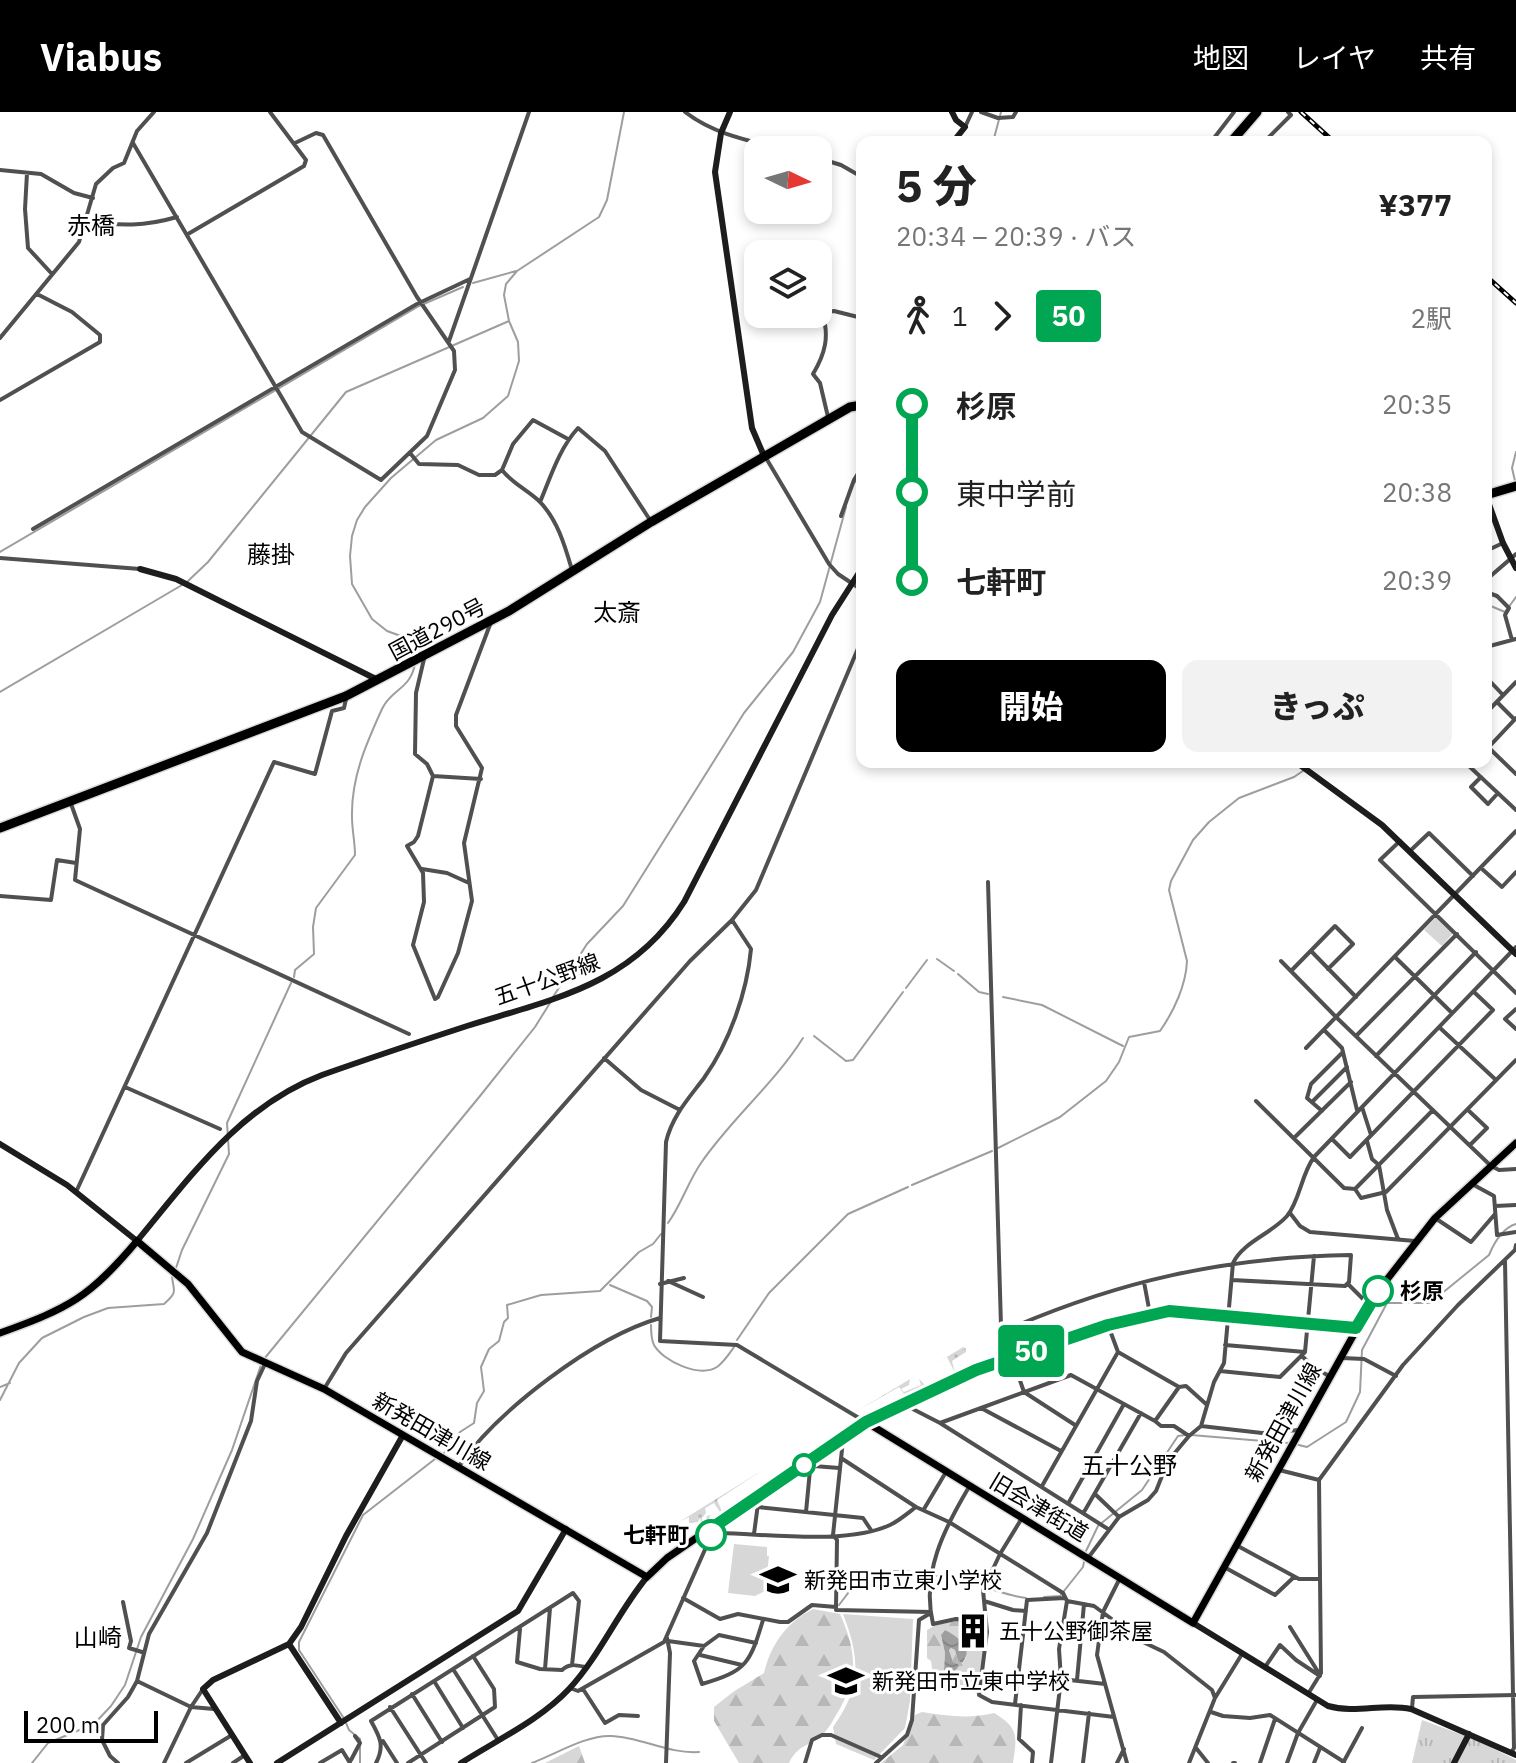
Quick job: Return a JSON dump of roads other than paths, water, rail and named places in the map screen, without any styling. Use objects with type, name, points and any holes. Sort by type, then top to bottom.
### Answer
[{"type":"highway","points":[[1236,136],[1257,112]]},
{"type":"highway","name":"国道290号","points":[[0,828],[346,696],[491,620],[651,522],[856,406]]},
{"type":"highway","points":[[1492,494],[1516,486]]},
{"type":"main road","name":"新発田津川線","points":[[1193,1623],[1369,1305],[1435,1218],[1516,1143]]},
{"type":"main road","points":[[0,1333],[60,1311],[75,1302],[99,1284],[137,1241]]},
{"type":"main road","name":"新発田津川線","points":[[137,1241],[188,1284],[242,1352],[324,1389],[647,1577]]},
{"type":"main road","points":[[647,1577],[667,1558],[866,1422]]},
{"type":"main road","name":"旧会津街道","points":[[866,1422],[1193,1623]]},
{"type":"street","points":[[0,338],[2,331],[79,242],[96,184],[113,168],[124,163],[137,131],[154,112]]},
{"type":"street","points":[[188,234],[304,166],[306,160],[270,112]]},
{"type":"street","points":[[449,341],[529,112]]},
{"type":"street","points":[[685,112],[707,127],[744,139]]},
{"type":"street","points":[[730,112],[721,133],[715,172],[752,428],[764,456],[829,564],[856,586]]},
{"type":"street","points":[[952,112],[965,127]]},
{"type":"street","points":[[958,136],[972,112]]},
{"type":"street","points":[[981,112],[998,118],[1013,117],[1016,112]]},
{"type":"street","points":[[1216,136],[1234,112]]},
{"type":"street","points":[[1270,136],[1291,115],[1288,112]]},
{"type":"street","points":[[133,143],[304,434],[381,480],[427,436],[455,370],[454,351],[420,302],[323,135],[316,133],[295,143]]},
{"type":"street","points":[[832,162],[856,174]]},
{"type":"street","points":[[0,170],[41,174],[74,193],[93,198]]},
{"type":"street","points":[[27,173],[25,209],[28,248],[52,274]]},
{"type":"street","points":[[87,220],[116,226],[152,224],[177,217]]},
{"type":"street","points":[[33,529],[420,302],[470,279]]},
{"type":"street","points":[[0,400],[100,342],[100,335],[87,322],[37,294]]},
{"type":"street","points":[[829,419],[820,383],[813,374],[825,354],[826,329],[822,313],[834,311],[856,316]]},
{"type":"street","points":[[410,453],[419,464],[458,465],[479,475],[495,475],[502,470],[513,444],[533,420],[568,439]]},
{"type":"street","points":[[540,502],[568,439],[578,428],[601,446],[651,522]]},
{"type":"street","points":[[502,470],[540,502],[553,520],[573,571]]},
{"type":"street","points":[[841,516],[856,477]]},
{"type":"street","points":[[1492,513],[1516,568]]},
{"type":"street","points":[[1492,548],[1503,543]]},
{"type":"street","points":[[1492,575],[1513,556]]},
{"type":"street","points":[[0,558],[140,569],[182,582],[378,680]]},
{"type":"street","name":"五十公野線","points":[[137,1241],[218,1144],[245,1119],[283,1092],[322,1075],[590,986],[642,953],[667,927],[684,902],[856,576]]},
{"type":"street","points":[[1492,594],[1508,606],[1505,615],[1514,640],[1492,646]]},
{"type":"street","points":[[425,655],[416,693],[415,754],[427,764],[433,776],[418,836],[407,846],[420,869],[424,902],[413,945],[435,999],[458,953],[472,901],[464,843],[482,768],[456,726],[456,715],[491,620]]},
{"type":"street","points":[[324,1389],[346,1353],[690,961],[732,920],[763,876],[856,653]]},
{"type":"street","points":[[1492,707],[1516,682]]},
{"type":"street","points":[[1492,683],[1503,695]]},
{"type":"street","points":[[76,1192],[274,762],[315,774],[332,711],[344,708],[346,696]]},
{"type":"street","points":[[1492,743],[1516,719],[1497,702]]},
{"type":"street","points":[[1492,752],[1516,774]]},
{"type":"street","points":[[1088,1558],[1119,1517],[1148,1500],[1156,1491],[1168,1461],[1201,1426],[1206,1404],[1224,1363],[1233,1263],[1238,1253],[1290,1213],[1307,1167],[1314,1157],[1515,950],[1400,841],[1305,768]]},
{"type":"street","points":[[1471,768],[1516,810]]},
{"type":"street","points":[[433,776],[481,779]]},
{"type":"street","points":[[1481,777],[1471,787],[1488,804],[1498,793]]},
{"type":"street","points":[[70,800],[80,829],[75,880],[409,1034]]},
{"type":"street","points":[[1306,1048],[1516,831]]},
{"type":"street","points":[[1410,851],[1429,833],[1473,876]]},
{"type":"street","points":[[1400,841],[1380,860],[1516,993]]},
{"type":"street","points":[[0,896],[51,900],[57,860],[76,863]]},
{"type":"street","points":[[1481,868],[1502,887],[1516,872]]},
{"type":"street","points":[[420,869],[447,873],[469,883]]},
{"type":"street","points":[[988,882],[1002,1332],[1024,1392],[1075,1425]]},
{"type":"street","points":[[732,920],[751,949],[744,985],[721,1049],[680,1110],[666,1142],[660,1341],[732,1343],[866,1422],[976,1370],[1150,1314],[1169,1311],[1228,1314],[1356,1328]]},
{"type":"street","points":[[1291,971],[1335,926],[1353,944],[1328,969]]},
{"type":"street","points":[[1356,1036],[1457,934]]},
{"type":"street","points":[[1311,951],[1356,997]]},
{"type":"street","points":[[1376,1056],[1476,952]]},
{"type":"street","points":[[1395,957],[1452,1013]]},
{"type":"street","points":[[1281,961],[1491,1166],[1499,1170],[1516,1169]]},
{"type":"street","points":[[1332,1139],[1350,1157],[1493,1010],[1474,992]]},
{"type":"street","points":[[1516,1009],[1505,1019],[1516,1029]]},
{"type":"street","points":[[1439,1027],[1496,1080]]},
{"type":"street","points":[[1324,1030],[1343,1052],[1372,1159],[1379,1165],[1387,1210],[1398,1239]]},
{"type":"street","points":[[1322,1111],[1307,1098],[1311,1084],[1343,1052]]},
{"type":"street","points":[[604,1058],[641,1090],[680,1110]]},
{"type":"street","points":[[1355,1189],[1361,1198],[1386,1192],[1515,1064]]},
{"type":"street","points":[[1312,1102],[1347,1067]]},
{"type":"street","points":[[1294,1138],[1351,1082]]},
{"type":"street","points":[[125,1087],[220,1129]]},
{"type":"street","points":[[1256,1101],[1344,1188],[1355,1189]]},
{"type":"street","points":[[1355,1189],[1433,1110]]},
{"type":"street","points":[[1468,1110],[1487,1128],[1470,1145]]},
{"type":"street","points":[[0,1144],[76,1192],[137,1241]]},
{"type":"street","points":[[1472,1184],[1494,1196],[1501,1235],[1516,1232]]},
{"type":"street","points":[[1495,1206],[1516,1205]]},
{"type":"street","points":[[1290,1213],[1300,1226],[1310,1232],[1417,1241]]},
{"type":"street","points":[[1435,1218],[1471,1242],[1495,1214]]},
{"type":"street","points":[[1308,1694],[1320,1676],[1319,1480],[1396,1376],[1458,1305],[1516,1249]]},
{"type":"street","points":[[1002,1332],[1088,1297],[1191,1269],[1233,1263],[1351,1255],[1348,1284]]},
{"type":"street","points":[[1314,1256],[1304,1354],[1313,1367],[1329,1376]]},
{"type":"street","points":[[1193,1623],[1317,1700],[1343,1710],[1394,1706],[1411,1709],[1514,1754],[1505,1261]]},
{"type":"street","points":[[660,1284],[684,1278]]},
{"type":"street","points":[[1231,1280],[1348,1284],[1369,1305]]},
{"type":"street","points":[[668,1281],[703,1297]]},
{"type":"street","points":[[1144,1282],[1150,1314]]},
{"type":"street","points":[[459,1466],[524,1398],[562,1369],[621,1332],[660,1318]]},
{"type":"street","points":[[1108,1325],[1118,1352],[1179,1387],[1186,1386],[1206,1404]]},
{"type":"street","points":[[1225,1345],[1304,1354]]},
{"type":"street","points":[[1042,1486],[1118,1352]]},
{"type":"street","points":[[1220,1371],[1280,1377],[1304,1354]]},
{"type":"street","points":[[1339,1358],[1364,1359],[1396,1376]]},
{"type":"street","points":[[118,1763],[106,1750],[102,1730],[137,1681],[149,1634],[207,1533],[251,1421],[257,1381],[265,1364]]},
{"type":"street","points":[[940,1423],[1071,1375],[1161,1426],[1174,1426],[1189,1436]]},
{"type":"street","points":[[1155,1421],[1179,1387]]},
{"type":"street","points":[[902,1404],[940,1423],[1108,1529]]},
{"type":"street","points":[[1069,1502],[1124,1404]]},
{"type":"street","points":[[981,1408],[1061,1451]]},
{"type":"street","points":[[1084,1512],[1141,1413]]},
{"type":"street","points":[[1201,1426],[1262,1433],[1299,1430]]},
{"type":"street","points":[[164,1763],[203,1689],[213,1680],[289,1644],[403,1435]]},
{"type":"street","points":[[836,1607],[837,1540],[833,1535],[843,1438]]},
{"type":"street","points":[[841,1458],[916,1507],[949,1522],[1063,1593],[1066,1599],[1059,1649],[1061,1679],[1051,1763]]},
{"type":"street","points":[[806,1512],[811,1459]]},
{"type":"street","points":[[810,1470],[814,1466],[839,1468]]},
{"type":"street","points":[[1278,1469],[1319,1480]]},
{"type":"street","points":[[924,1509],[946,1472]]},
{"type":"street","points":[[970,1486],[949,1522],[930,1570],[931,1612],[933,1624],[956,1619],[984,1620]]},
{"type":"street","points":[[1094,1494],[1119,1517]]},
{"type":"street","points":[[754,1534],[759,1495]]},
{"type":"street","points":[[758,1507],[863,1518],[871,1530]]},
{"type":"street","points":[[666,1763],[668,1640],[712,1528],[720,1533],[802,1537],[833,1535],[889,1525],[916,1507]]},
{"type":"street","points":[[1022,1518],[983,1590],[987,1632],[979,1695],[992,1702],[1114,1717]]},
{"type":"street","points":[[277,1763],[518,1611],[566,1529]]},
{"type":"street","points":[[1236,1545],[1294,1577],[1320,1579]]},
{"type":"street","points":[[1224,1567],[1275,1595],[1294,1577]]},
{"type":"street","points":[[461,1763],[549,1706],[570,1688],[647,1577]]},
{"type":"street","points":[[1120,1578],[1103,1612],[1097,1655],[1127,1763]]},
{"type":"street","points":[[397,1763],[371,1721],[573,1593],[579,1601],[572,1665]]},
{"type":"street","points":[[683,1598],[720,1619],[738,1614],[788,1622],[812,1605],[836,1607],[836,1610],[931,1612]]},
{"type":"street","points":[[1032,1763],[1033,1752],[1019,1739],[1018,1705],[1027,1600],[1066,1599],[1094,1606],[1143,1642],[1164,1652],[1212,1690],[1215,1698]]},
{"type":"street","points":[[984,1601],[1026,1611]]},
{"type":"street","points":[[123,1602],[131,1641],[129,1648],[142,1652]]},
{"type":"street","points":[[1077,1680],[1084,1604]]},
{"type":"street","points":[[545,1669],[550,1608]]},
{"type":"street","points":[[876,1763],[907,1735],[912,1720],[919,1620],[931,1612]]},
{"type":"street","points":[[756,1643],[719,1635],[704,1646],[694,1661],[702,1684],[744,1666],[750,1659],[756,1643],[763,1620]]},
{"type":"street","points":[[520,1627],[517,1662],[545,1669],[562,1670],[567,1665],[585,1667]]},
{"type":"street","points":[[1290,1627],[1320,1676]]},
{"type":"street","points":[[570,1688],[583,1689],[668,1640],[704,1646]]},
{"type":"street","points":[[289,1644],[341,1723]]},
{"type":"street","points":[[1264,1667],[1280,1645],[1320,1676]]},
{"type":"street","points":[[1189,1763],[1215,1698],[1242,1654]]},
{"type":"street","points":[[700,1655],[744,1666]]},
{"type":"street","points":[[408,1763],[495,1707],[494,1689],[473,1656]]},
{"type":"street","points":[[453,1669],[498,1740]]},
{"type":"street","points":[[1061,1679],[1105,1684]]},
{"type":"street","points":[[137,1681],[191,1707],[216,1710]]},
{"type":"street","points":[[434,1681],[463,1728]]},
{"type":"street","points":[[203,1689],[250,1763]]},
{"type":"street","points":[[583,1689],[605,1723],[619,1715],[638,1716]]},
{"type":"street","points":[[412,1694],[442,1742]]},
{"type":"street","points":[[1411,1709],[1413,1697],[1514,1695]]},
{"type":"street","points":[[1287,1763],[1298,1733],[1317,1700]]},
{"type":"street","points":[[390,1707],[426,1763]]},
{"type":"street","points":[[1211,1712],[1250,1718],[1270,1715],[1344,1763],[1362,1728]]},
{"type":"street","points":[[1083,1763],[1089,1713]]},
{"type":"street","points":[[1260,1763],[1275,1719]]},
{"type":"street","points":[[189,1762],[232,1734]]},
{"type":"street","points":[[1454,1763],[1469,1734]]},
{"type":"street","points":[[805,1763],[812,1740],[822,1735],[831,1735],[881,1757]]},
{"type":"street","points":[[320,1763],[342,1750],[350,1761],[360,1743],[355,1736]]},
{"type":"street","points":[[376,1763],[382,1750],[381,1739]]},
{"type":"street","points":[[1196,1748],[1208,1763]]},
{"type":"street","points":[[1314,1763],[1320,1748]]},
{"type":"street","points":[[1117,1763],[1124,1749]]},
{"type":"street","points":[[233,1763],[245,1755]]},
{"type":"water","points":[[945,1630],[960,1640],[967,1652],[962,1663],[958,1661],[955,1650],[949,1650],[953,1662],[960,1665],[954,1672],[944,1670],[945,1653],[941,1635]]},
{"type":"waterway","points":[[417,650],[412,640],[387,631],[372,619],[352,584],[350,556],[357,520],[391,478],[436,440],[483,418],[508,396],[519,361],[518,342],[509,321],[504,295],[506,284],[517,271],[599,217],[607,200],[624,112]]},
{"type":"waterway","points":[[995,136],[1001,112]]},
{"type":"waterway","points":[[473,283],[516,271]]},
{"type":"waterway","points":[[0,552],[419,306],[463,287]]},
{"type":"waterway","points":[[187,582],[208,562],[346,392],[509,321]]},
{"type":"waterway","points":[[1515,481],[1512,468],[1516,452]]},
{"type":"waterway","points":[[553,997],[587,944],[623,906],[744,713],[793,652],[820,602],[846,507]]},
{"type":"waterway","points":[[0,692],[182,585]]},
{"type":"waterway","points":[[1492,607],[1505,612],[1516,597]]},
{"type":"waterway","points":[[294,977],[295,970],[314,954],[316,908],[355,855],[352,803],[365,748],[386,702],[409,679],[415,664]]},
{"type":"waterway","points":[[998,1148],[1060,1117],[1106,1081],[1119,1062],[1129,1037],[1160,1031],[1178,998],[1186,970],[1187,961],[1169,890],[1193,840],[1209,822],[1239,798],[1294,777],[1307,768]]},
{"type":"waterway","points":[[937,959],[954,971]]},
{"type":"waterway","points":[[906,988],[927,960]]},
{"type":"waterway","points":[[958,974],[979,992],[988,994]]},
{"type":"waterway","points":[[175,1271],[182,1250],[229,1154],[227,1123],[291,983]]},
{"type":"waterway","points":[[814,1036],[846,1061],[853,1060],[903,992]]},
{"type":"waterway","points":[[1003,997],[1042,1005],[1123,1046]]},
{"type":"waterway","points":[[264,1359],[480,1096],[535,1027],[550,1003]]},
{"type":"waterway","points":[[668,1223],[701,1163],[803,1038]]},
{"type":"waterway","points":[[912,1185],[992,1151]]},
{"type":"waterway","points":[[737,1340],[769,1293],[848,1214],[908,1187]]},
{"type":"waterway","points":[[1295,1444],[1307,1447],[1346,1422],[1360,1392],[1362,1350],[1387,1303],[1430,1303],[1489,1255],[1503,1232],[1516,1224]]},
{"type":"waterway","points":[[444,1453],[460,1432],[474,1423],[477,1403],[484,1391],[481,1367],[489,1349],[499,1341],[508,1318],[507,1305],[541,1295],[600,1291],[661,1234]]},
{"type":"waterway","points":[[0,1400],[19,1363],[42,1338],[108,1308],[164,1304],[173,1293],[172,1276]]},
{"type":"waterway","points":[[610,1285],[647,1301],[652,1307],[651,1317]]},
{"type":"waterway","points":[[651,1325],[652,1340],[659,1351],[673,1362],[692,1369],[717,1367],[734,1347]]},
{"type":"waterway","points":[[32,1763],[48,1743],[94,1724],[125,1685],[141,1637],[193,1539],[232,1450],[261,1365]]},
{"type":"waterway","points":[[0,1387],[10,1383]]},
{"type":"waterway","points":[[1044,1597],[1060,1596],[1083,1567],[1086,1551],[1098,1526],[1142,1490],[1178,1436],[1185,1435]]},
{"type":"waterway","points":[[1191,1435],[1288,1443]]},
{"type":"waterway","points":[[343,1717],[299,1650],[299,1642],[363,1515],[435,1459]]},
{"type":"waterway","points":[[839,1605],[864,1572],[878,1571],[935,1575],[1026,1598]]},
{"type":"waterway","points":[[346,1723],[360,1739],[360,1763]]},
{"type":"waterway","points":[[532,1763],[581,1742],[611,1736],[699,1752]]},
{"type":"railway","points":[[1301,112],[1327,136]]},
{"type":"railway","points":[[1492,281],[1516,303]]},
{"type":"place","name":"杉原","points":[[1378,1291]]},
{"type":"place","name":"七軒町","points":[[711,1535]]},
{"type":"place","name":"新発田市立東小学校","points":[[778,1580]]},
{"type":"place","name":"五十公野御茶屋","points":[[973,1631]]},
{"type":"place","name":"新発田市立東中学校","points":[[846,1681]]},
{"type":"district","name":"赤橋","points":[[91,226]]},
{"type":"district","name":"藤掛","points":[[271,555]]},
{"type":"district","name":"太斎","points":[[617,613]]},
{"type":"district","name":"五十公野","points":[[1129,1466]]},
{"type":"district","name":"山崎","points":[[98,1638]]}]
